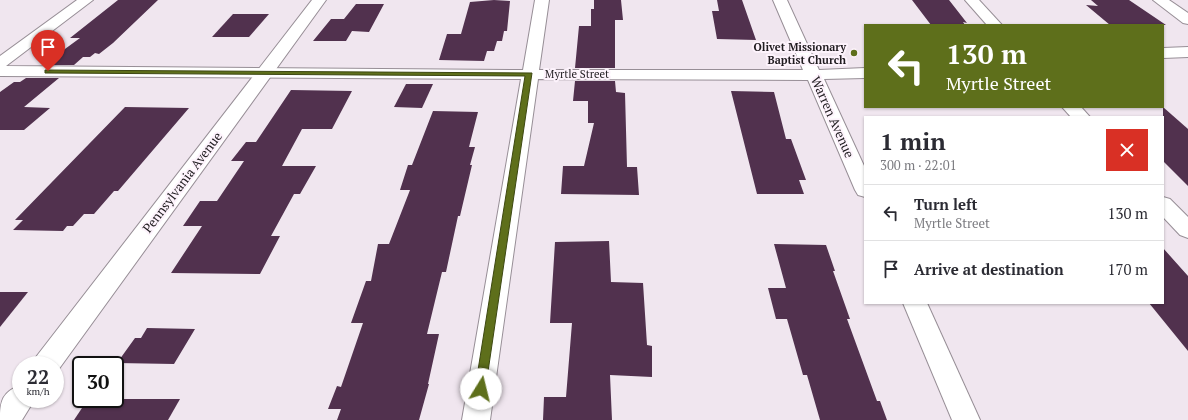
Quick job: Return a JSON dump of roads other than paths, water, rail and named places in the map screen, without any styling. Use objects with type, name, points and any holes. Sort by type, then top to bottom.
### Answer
[{"type":"street","points":[[0,63],[86,0]]},
{"type":"street","name":"Pennsylvania Avenue","points":[[53,356],[262,74],[319,0]]},
{"type":"street","points":[[476,420],[529,74],[542,0]]},
{"type":"street","name":"Warren Avenue","points":[[780,0],[864,188]]},
{"type":"street","points":[[972,0],[994,24]]},
{"type":"street","points":[[1160,0],[1188,20]]},
{"type":"street","points":[[1164,54],[1188,52]]},
{"type":"street","name":"Myrtle Street","points":[[0,71],[262,74],[814,75],[864,73]]},
{"type":"street","points":[[1072,108],[1080,116]]},
{"type":"street","points":[[1164,205],[1188,230]]},
{"type":"street","points":[[915,304],[966,420]]},
{"type":"street","points":[[5,420],[14,408]]},
{"type":"place","name":"Olivet Missionary Baptist Church","points":[[854,53]]}]
